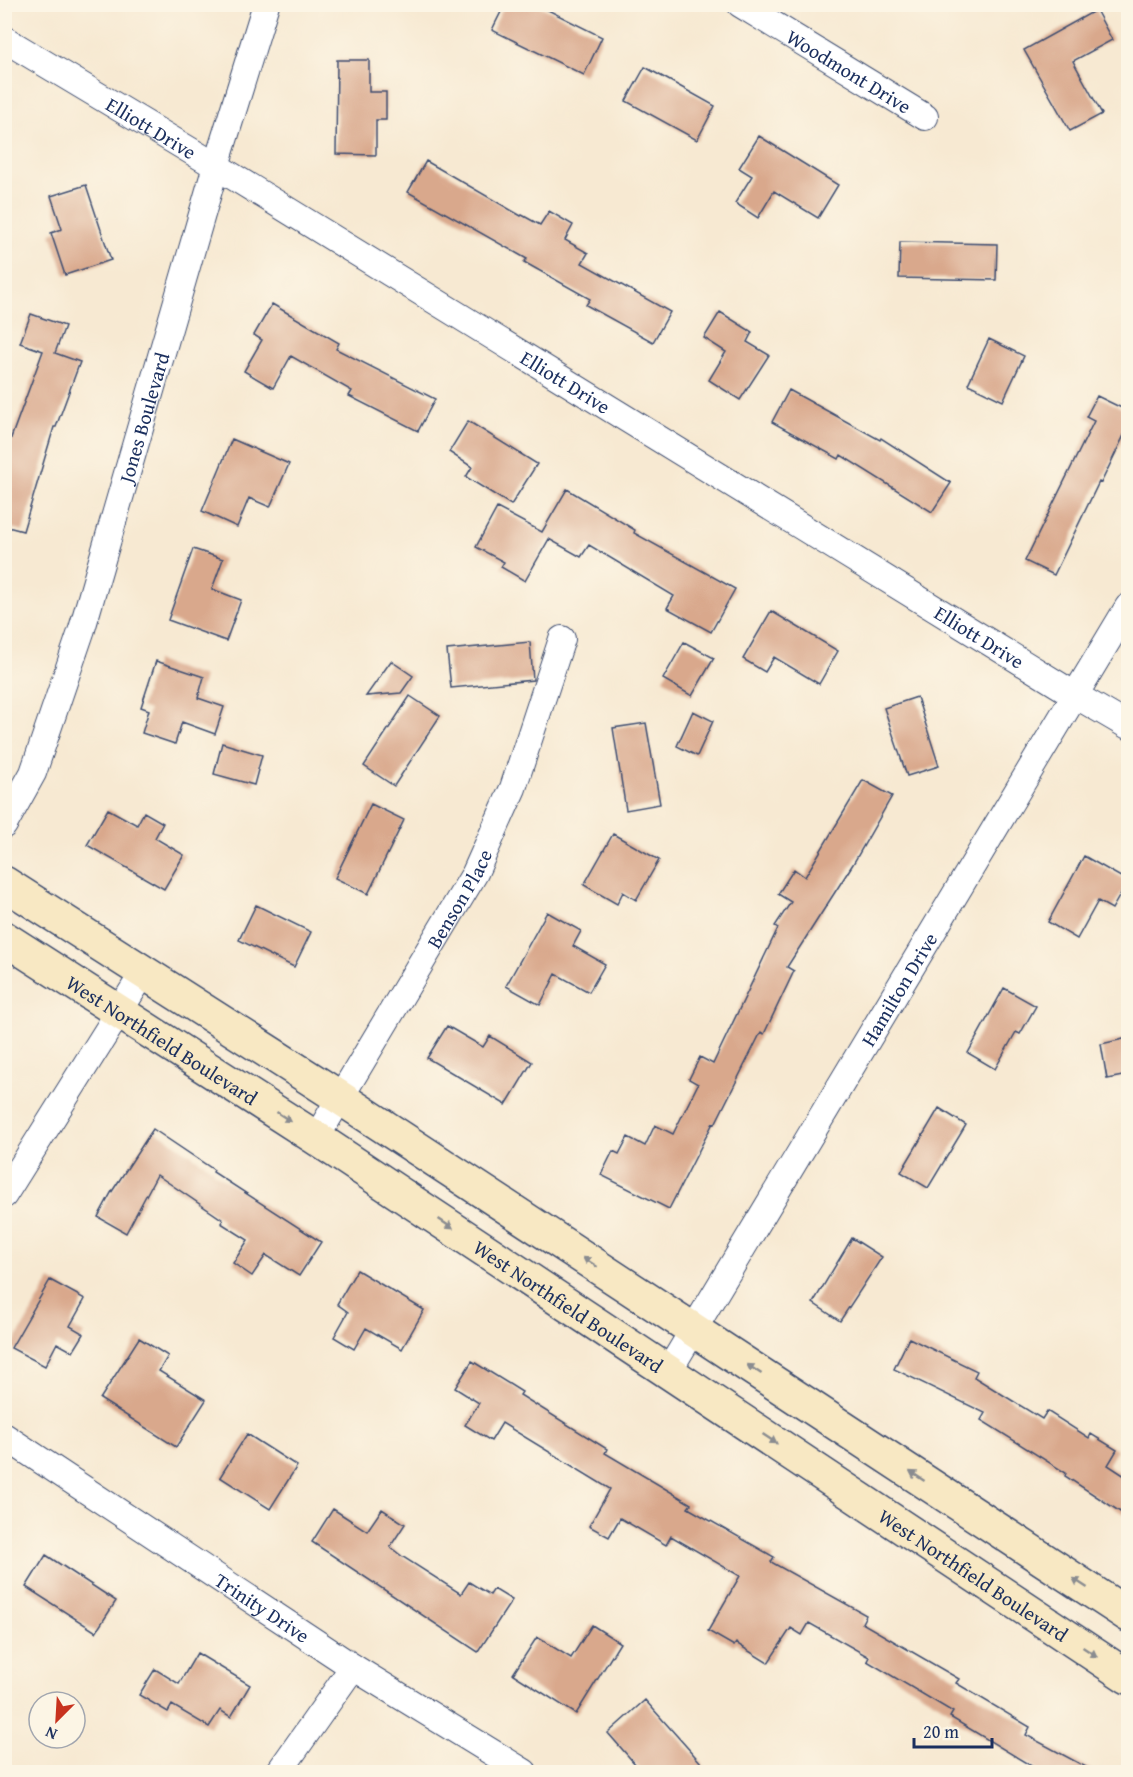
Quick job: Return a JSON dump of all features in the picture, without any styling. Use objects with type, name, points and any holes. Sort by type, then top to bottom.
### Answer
[{"type":"main road","points":[[4,883],[339,1097],[1128,1615]]},
{"type":"main road","name":"West Northfield Boulevard","points":[[4,938],[316,1138],[1128,1677]]},
{"type":"street","name":"Jones Boulevard","points":[[4,825],[33,773],[82,629],[216,165],[266,4]]},
{"type":"street","name":"Woodmont Drive","points":[[740,4],[925,117]]},
{"type":"street","name":"Elliott Drive","points":[[4,39],[216,165],[1128,726]]},
{"type":"street","name":"Hamilton Drive","points":[[668,1372],[1128,607]]},
{"type":"street","name":"Benson Place","points":[[316,1138],[475,873],[513,788],[562,639]]},
{"type":"street","points":[[4,1195],[144,972]]},
{"type":"street","name":"Trinity Drive","points":[[4,1436],[353,1667],[524,1773]]},
{"type":"street","points":[[279,1773],[353,1667]]},
{"type":"building","points":[[505,4],[536,4],[602,37],[584,75],[492,30]]},
{"type":"building","points":[[1096,10],[1112,40],[1073,61],[1102,114],[1070,131],[1024,50]]},
{"type":"building","points":[[337,60],[369,60],[369,92],[386,92],[386,120],[376,120],[376,155],[336,154]]},
{"type":"building","points":[[645,67],[715,106],[697,140],[626,101]]},
{"type":"building","points":[[759,136],[838,185],[818,218],[774,191],[758,218],[735,203],[752,176],[739,168]]},
{"type":"building","points":[[426,161],[540,225],[549,211],[573,225],[565,240],[588,253],[582,263],[670,312],[653,342],[586,305],[590,299],[524,262],[527,259],[408,192]]},
{"type":"building","points":[[86,185],[111,260],[65,275],[51,233],[62,229],[51,196]]},
{"type":"building","points":[[900,242],[997,244],[996,280],[899,278]]},
{"type":"building","points":[[272,304],[339,343],[336,349],[435,399],[418,431],[349,396],[352,391],[291,356],[273,388],[244,371],[262,340],[254,335]]},
{"type":"building","points":[[720,312],[752,332],[747,342],[769,355],[740,400],[709,380],[726,352],[704,338]]},
{"type":"building","points":[[31,314],[65,326],[55,353],[80,362],[56,427],[54,427],[23,531],[4,526],[4,457],[43,351],[20,343]]},
{"type":"building","points":[[989,339],[1024,356],[1003,401],[968,384]]},
{"type":"building","points":[[789,390],[880,440],[881,438],[951,483],[932,512],[841,455],[839,459],[772,422]]},
{"type":"building","points":[[1097,396],[1128,411],[1128,427],[1054,575],[1025,561],[1094,421],[1086,417]]},
{"type":"building","points":[[468,421],[537,464],[511,505],[466,477],[472,467],[449,452]]},
{"type":"building","points":[[232,439],[289,464],[270,507],[249,498],[237,527],[202,511]]},
{"type":"building","points":[[567,489],[635,530],[634,533],[735,589],[711,632],[667,608],[674,596],[589,545],[581,557],[549,539],[525,581],[501,567],[504,562],[476,547],[497,508],[542,532]]},
{"type":"building","points":[[193,549],[223,559],[212,589],[241,600],[226,641],[168,620]]},
{"type":"building","points":[[771,611],[838,651],[819,684],[774,657],[765,672],[743,659]]},
{"type":"building","points":[[530,642],[533,680],[451,688],[447,650]]},
{"type":"building","points":[[684,642],[714,658],[692,696],[663,679]]},
{"type":"building","points":[[156,661],[204,677],[198,698],[224,707],[215,734],[182,722],[175,744],[142,733],[149,710],[141,707]]},
{"type":"building","points":[[391,661],[413,676],[401,693],[366,696]]},
{"type":"building","points":[[410,696],[440,716],[394,786],[364,766]]},
{"type":"building","points":[[917,697],[939,766],[907,776],[884,708]]},
{"type":"building","points":[[693,711],[713,721],[697,756],[677,746]]},
{"type":"building","points":[[646,723],[660,804],[626,810],[613,728]]},
{"type":"building","points":[[222,743],[262,755],[254,785],[214,774]]},
{"type":"building","points":[[863,780],[892,796],[853,864],[787,967],[794,971],[764,1034],[761,1032],[669,1209],[601,1175],[613,1151],[619,1154],[628,1137],[645,1146],[655,1125],[673,1134],[698,1084],[689,1079],[700,1057],[713,1064],[778,928],[775,926],[791,902],[778,894],[794,869],[805,877]]},
{"type":"building","points":[[371,804],[404,820],[368,894],[335,878]]},
{"type":"building","points":[[108,809],[137,825],[144,812],[163,823],[155,838],[184,855],[164,889],[87,845]]},
{"type":"building","points":[[613,834],[659,860],[636,900],[623,892],[617,904],[584,885]]},
{"type":"building","points":[[1084,856],[1128,881],[1112,909],[1098,901],[1077,939],[1048,922]]},
{"type":"building","points":[[256,905],[311,932],[294,967],[239,940]]},
{"type":"building","points":[[547,912],[581,931],[573,946],[605,964],[589,992],[556,974],[540,1005],[506,986]]},
{"type":"building","points":[[1004,988],[1036,1006],[1020,1034],[1016,1032],[995,1069],[968,1053]]},
{"type":"building","points":[[447,1026],[483,1047],[490,1036],[532,1062],[506,1105],[427,1058]]},
{"type":"building","points":[[1128,1038],[1128,1075],[1107,1079],[1101,1044]]},
{"type":"building","points":[[939,1108],[966,1125],[928,1188],[901,1172]]},
{"type":"building","points":[[153,1129],[214,1170],[213,1172],[321,1242],[299,1276],[266,1255],[252,1276],[233,1263],[248,1240],[221,1223],[223,1220],[157,1175],[126,1233],[98,1217]]},
{"type":"building","points":[[852,1238],[882,1257],[840,1321],[813,1303]]},
{"type":"building","points":[[357,1270],[424,1310],[402,1349],[366,1328],[354,1349],[334,1337],[348,1312],[337,1304]]},
{"type":"building","points":[[50,1280],[85,1299],[70,1326],[84,1334],[73,1352],[57,1343],[45,1366],[11,1348]]},
{"type":"building","points":[[139,1338],[168,1356],[159,1371],[206,1400],[176,1447],[100,1399]]},
{"type":"building","points":[[909,1338],[977,1371],[974,1377],[1042,1419],[1047,1411],[1089,1438],[1091,1434],[1117,1450],[1108,1465],[1128,1478],[1128,1517],[1065,1476],[1066,1473],[981,1420],[985,1413],[894,1369]]},
{"type":"building","points":[[472,1361],[522,1392],[520,1395],[607,1449],[605,1453],[691,1504],[688,1508],[774,1557],[771,1562],[866,1615],[862,1623],[959,1679],[956,1683],[1030,1727],[1026,1735],[1097,1773],[1043,1773],[950,1717],[953,1712],[867,1661],[869,1657],[809,1623],[802,1635],[791,1628],[768,1663],[736,1643],[734,1646],[708,1631],[740,1576],[671,1536],[666,1545],[620,1518],[609,1537],[589,1526],[610,1489],[502,1423],[491,1441],[465,1425],[479,1403],[455,1388]]},
{"type":"building","points":[[247,1434],[297,1466],[270,1509],[220,1477]]},
{"type":"building","points":[[333,1509],[367,1531],[382,1509],[405,1524],[390,1547],[403,1557],[461,1594],[469,1582],[490,1595],[494,1589],[512,1600],[478,1652],[312,1542]]},
{"type":"building","points":[[46,1555],[116,1601],[96,1632],[26,1587]]},
{"type":"building","points":[[592,1625],[620,1643],[576,1714],[513,1674],[537,1637],[571,1658]]},
{"type":"building","points":[[197,1653],[250,1685],[231,1717],[220,1710],[209,1727],[172,1705],[168,1712],[139,1695],[155,1669],[179,1684]]},
{"type":"building","points":[[645,1700],[710,1773],[643,1773],[608,1733]]}]
